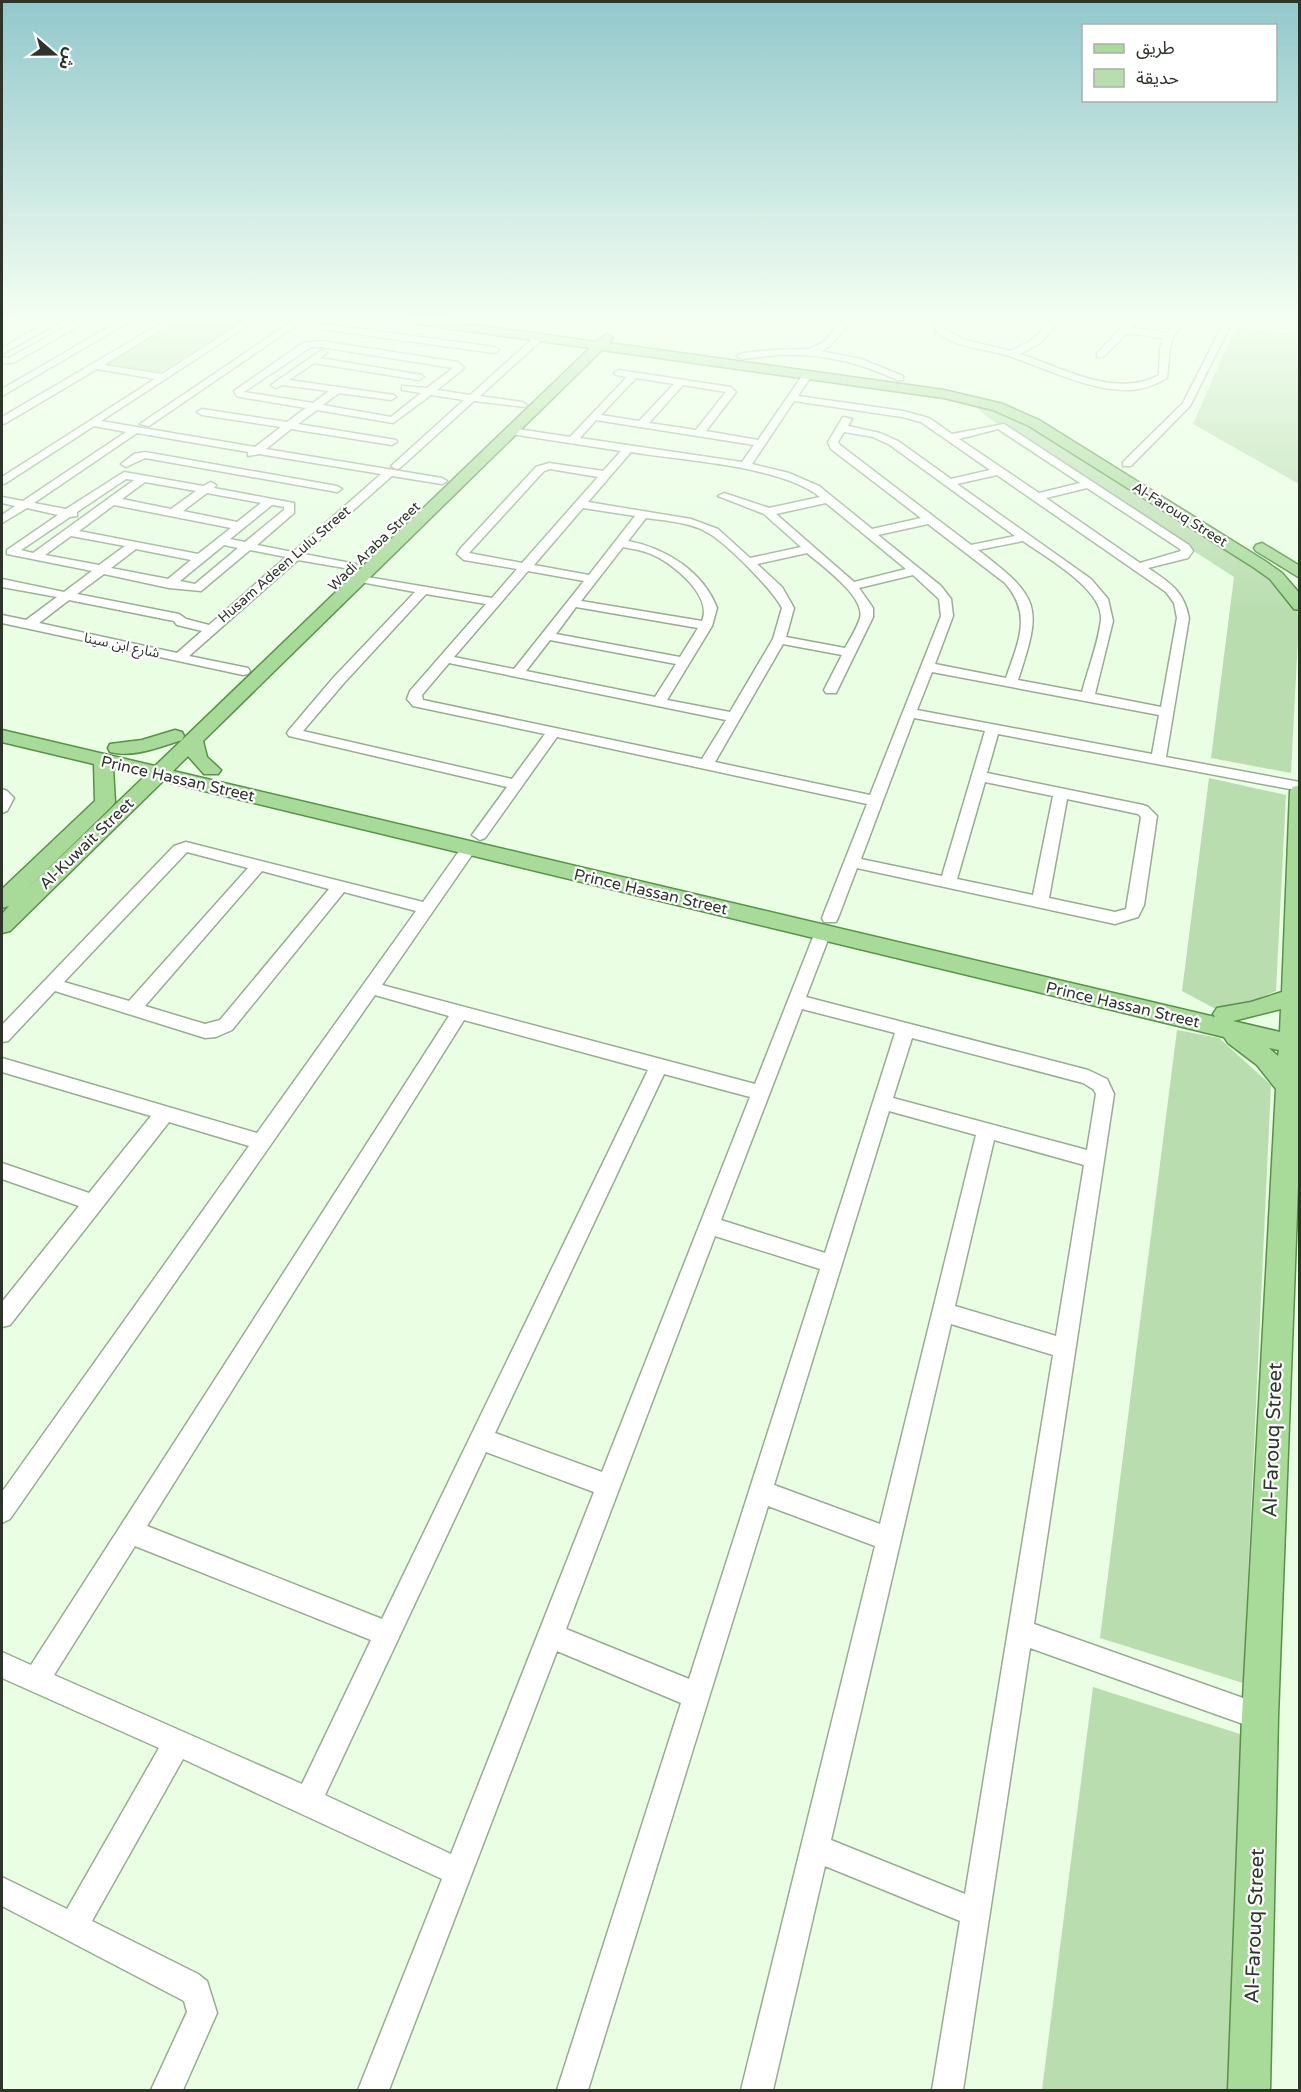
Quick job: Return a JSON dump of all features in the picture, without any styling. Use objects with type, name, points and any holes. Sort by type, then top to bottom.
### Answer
[{"type":"main road","name":"Wadi Araba Street","points":[[394,536],[445,478],[509,418]]},
{"type":"main road","name":"Wadi Araba Street","points":[[186,730],[523,418]]},
{"type":"main road","name":"Al-Farouq Street","points":[[1023,418],[1259,564],[1276,576],[1299,605]]},
{"type":"main road","name":"Al-Farouq Street","points":[[1049,418],[1086,439]]},
{"type":"main road","name":"Al-Farouq Street","points":[[1114,456],[1143,473]]},
{"type":"main road","name":"Al-Farouq Street","points":[[1252,541],[1299,573]]},
{"type":"main road","name":"Wadi Araba Street","points":[[156,765],[243,670],[356,573]]},
{"type":"main road","name":"Prince Hassan Street","points":[[2,722],[110,754],[1295,1038]]},
{"type":"main road","points":[[186,730],[203,776],[115,804],[110,754],[144,746],[186,730]]},
{"type":"main road","name":"Prince Hassan Street","points":[[2,736],[110,754]]},
{"type":"main road","name":"Al-Kuwait Street","points":[[2,901],[115,804],[156,765]]},
{"type":"main road","name":"Al-Farouq Street","points":[[1249,2091],[1260,1717],[1288,1088],[1295,1038],[1293,997],[1299,789]]},
{"type":"main road","name":"Al-Kuwait Street","points":[[2,926],[115,804]]},
{"type":"main road","points":[[1222,1020],[1293,997]]},
{"type":"main road","points":[[1222,1020],[1260,1051],[1276,1069],[1288,1088]]},
{"type":"street","points":[[2,474],[93,418]]},
{"type":"street","points":[[2,481],[12,467],[100,418]]},
{"type":"street","points":[[111,418],[261,447],[445,478]]},
{"type":"street","points":[[145,424],[155,418]]},
{"type":"street","points":[[237,418],[392,442]]},
{"type":"street","points":[[173,513],[301,418]]},
{"type":"street","points":[[379,418],[393,420],[396,418]]},
{"type":"street","name":"Husam Adeen Lulu Street","points":[[180,657],[450,418]]},
{"type":"street","points":[[572,440],[593,418]]},
{"type":"street","points":[[598,418],[760,443]]},
{"type":"street","points":[[642,424],[648,418]]},
{"type":"street","points":[[699,433],[711,418]]},
{"type":"street","points":[[744,467],[777,418]]},
{"type":"street","points":[[848,418],[833,442],[835,447],[1020,590],[1030,610],[1029,624],[1011,682]]},
{"type":"street","points":[[919,418],[952,437],[1140,567],[1176,595],[1183,611],[1158,760]]},
{"type":"street","points":[[1127,464],[1173,418]]},
{"type":"street","points":[[92,423],[261,447]]},
{"type":"street","points":[[952,437],[1000,426],[1185,547],[1187,551],[1184,555],[1140,567]]},
{"type":"street","points":[[842,428],[884,438],[950,482],[1088,582],[1104,601],[1108,612],[1088,696]]},
{"type":"street","points":[[2,520],[135,430]]},
{"type":"street","points":[[374,2091],[760,1092],[912,713],[948,608],[937,589],[815,488],[797,479],[744,467],[511,430]]},
{"type":"street","points":[[628,449],[493,602],[415,694],[414,699],[418,703],[553,733],[876,801]]},
{"type":"street","points":[[126,464],[138,456],[145,455],[336,489]]},
{"type":"street","points":[[592,579],[468,557],[464,551],[540,469],[549,466],[606,475]]},
{"type":"street","points":[[950,482],[1000,471]]},
{"type":"street","points":[[124,475],[144,478],[290,505],[290,511],[197,588],[11,552],[124,475]]},
{"type":"street","points":[[35,557],[144,478]]},
{"type":"street","points":[[1037,496],[1089,484]]},
{"type":"street","points":[[724,496],[748,502],[768,512],[852,586],[863,600],[867,617],[831,690]]},
{"type":"street","points":[[768,512],[827,499]]},
{"type":"street","points":[[2,500],[91,517]]},
{"type":"street","points":[[113,501],[240,526]]},
{"type":"street","points":[[169,584],[270,501]]},
{"type":"street","points":[[581,504],[687,521],[714,531],[778,590],[788,608],[779,639],[707,764]]},
{"type":"street","points":[[518,672],[643,514]]},
{"type":"street","points":[[870,533],[930,520]]},
{"type":"street","points":[[69,532],[201,558]]},
{"type":"street","points":[[968,549],[1025,537]]},
{"type":"street","points":[[221,541],[295,555],[356,573],[493,602]]},
{"type":"street","points":[[621,543],[658,552],[669,558],[711,607],[711,615],[706,626],[659,702]]},
{"type":"street","points":[[28,625],[134,545]]},
{"type":"street","points":[[747,561],[808,549]]},
{"type":"street","points":[[852,586],[915,571]]},
{"type":"street","points":[[2,583],[179,618],[181,621],[211,629]]},
{"type":"street","points":[[424,589],[339,680],[294,733],[514,784]]},
{"type":"street","points":[[573,603],[706,626]]},
{"type":"street","name":"شارع ابن سينا","points":[[2,619],[243,670]]},
{"type":"street","points":[[548,636],[684,662]]},
{"type":"street","points":[[779,639],[850,653]]},
{"type":"street","points":[[446,659],[733,717]]},
{"type":"street","points":[[929,667],[1166,712]]},
{"type":"street","points":[[912,713],[1299,789]]},
{"type":"street","points":[[948,882],[993,728]]},
{"type":"street","points":[[2,1511],[426,908],[553,733]]},
{"type":"street","points":[[852,862],[1115,918],[1132,913],[1136,905],[1149,816],[1143,810],[1134,806],[979,776]]},
{"type":"street","points":[[1040,902],[1061,792]]},
{"type":"street","points":[[2,794],[7,798],[2,808]]},
{"type":"street","points":[[2,1036],[179,850],[194,848],[426,908]]},
{"type":"street","points":[[133,1008],[260,865]]},
{"type":"street","points":[[51,984],[205,1031],[216,1030],[226,1025],[340,886]]},
{"type":"street","points":[[370,988],[760,1092]]},
{"type":"street","points":[[796,1001],[1088,1077],[1100,1084],[1105,1095],[948,2091]]},
{"type":"street","points":[[36,1680],[461,1011]]},
{"type":"street","points":[[573,2091],[905,1030]]},
{"type":"street","points":[[2,1065],[262,1142]]},
{"type":"street","points":[[308,1801],[659,1065]]},
{"type":"street","points":[[883,1102],[1095,1160]]},
{"type":"street","points":[[2,1318],[164,1114]]},
{"type":"street","points":[[757,2091],[986,1131]]},
{"type":"street","points":[[2,1171],[93,1203]]},
{"type":"street","points":[[709,1225],[832,1264]]},
{"type":"street","points":[[943,1312],[1065,1349]]},
{"type":"street","points":[[481,1439],[608,1486]]},
{"type":"street","points":[[761,1492],[889,1539]]},
{"type":"street","points":[[131,1532],[387,1634]]},
{"type":"street","points":[[1020,1632],[1260,1717]]},
{"type":"street","points":[[550,1635],[697,1696]]},
{"type":"street","points":[[2,1665],[308,1801],[458,1872]]},
{"type":"street","points":[[73,1927],[177,1743]]},
{"type":"street","points":[[815,1848],[976,1913]]},
{"type":"street","points":[[2,1891],[187,1985],[196,1992],[202,2013],[167,2091]]},
{"type":"green space","points":[[989,418],[1023,418],[1276,576],[1296,607],[1299,619],[1291,773],[1211,758],[1234,577]]},
{"type":"green space","points":[[1196,418],[1299,418],[1299,484],[1193,424]]},
{"type":"green space","points":[[1209,778],[1286,795],[1276,991],[1225,1014],[1182,991]]},
{"type":"green space","points":[[1177,1030],[1219,1038],[1271,1085],[1243,1683],[1100,1638]]},
{"type":"green space","points":[[1093,1687],[1243,1735],[1230,2090],[1042,2090]]}]
